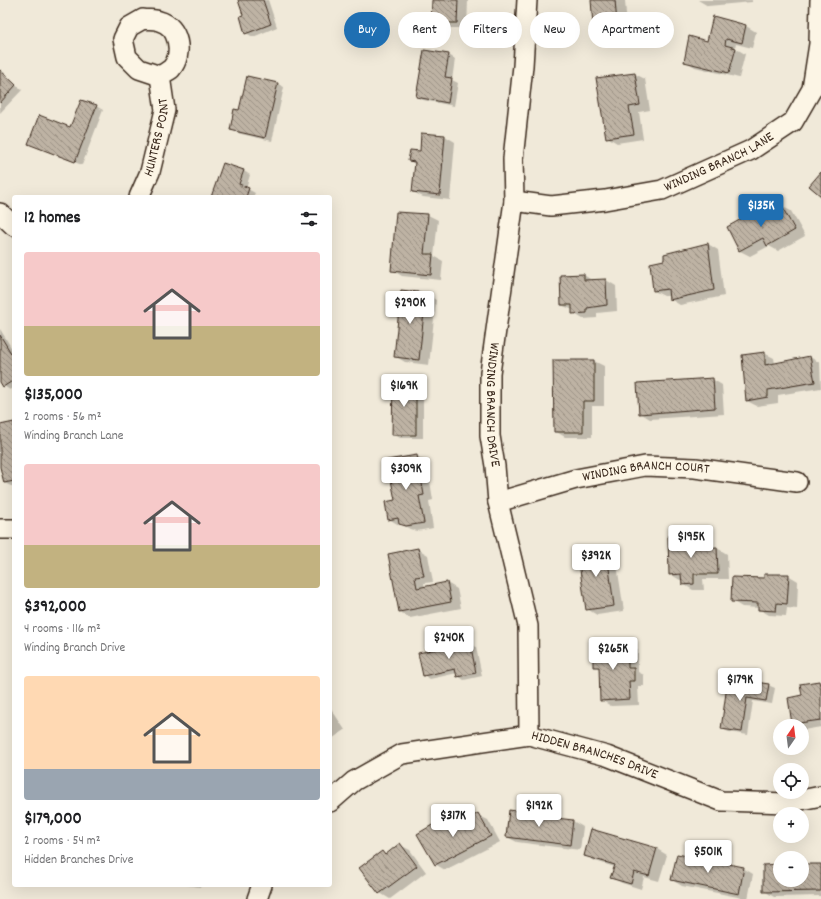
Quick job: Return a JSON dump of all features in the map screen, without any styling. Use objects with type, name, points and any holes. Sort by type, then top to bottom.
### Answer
[{"type":"street","name":"WINDING BRANCH DRIVE","points":[[527,0],[523,66],[512,159],[514,201],[490,373],[490,436],[495,466],[498,502],[528,626],[529,735]]},
{"type":"street","name":"WINDING BRANCH LANE","points":[[514,201],[551,206],[605,200],[662,190],[751,150],[793,122],[812,89],[819,44],[820,0]]},
{"type":"street","name":"HUNTERS POINT","points":[[140,195],[150,172],[165,110],[160,76]]},
{"type":"street","points":[[0,213],[12,224]]},
{"type":"street","name":"WINDING BRANCH COURT","points":[[498,502],[576,479],[645,466],[695,468],[797,482]]},
{"type":"street","points":[[0,529],[12,529]]},
{"type":"street","name":"HIDDEN BRANCHES DRIVE","points":[[332,800],[354,780],[402,754],[529,735],[607,756],[722,801],[786,803],[821,796]]},
{"type":"street","points":[[257,899],[261,887]]},
{"type":"building","points":[[238,0],[263,0],[271,24],[245,34],[240,16],[243,15]]},
{"type":"building","points":[[432,0],[458,0],[457,23],[451,23],[451,12],[431,12]]},
{"type":"building","points":[[591,0],[615,0],[616,12],[592,12]]},
{"type":"building","points":[[713,16],[746,25],[742,43],[726,39],[725,45],[736,48],[729,73],[684,62],[689,36],[707,41]]},
{"type":"building","points":[[424,50],[449,54],[445,77],[452,78],[448,103],[416,97]]},
{"type":"building","points":[[0,70],[16,85],[0,103]]},
{"type":"building","points":[[635,73],[640,105],[629,107],[634,134],[606,138],[596,78]]},
{"type":"building","points":[[247,76],[278,83],[265,138],[230,130],[234,109],[239,110]]},
{"type":"building","points":[[81,100],[97,105],[75,162],[28,144],[39,115],[70,127]]},
{"type":"building","points":[[421,133],[445,135],[440,195],[412,192],[415,162],[408,161],[410,150],[420,151]]},
{"type":"building","points":[[223,163],[244,170],[239,184],[249,188],[247,195],[212,195]]},
{"type":"building","points":[[821,172],[821,196],[809,186]]},
{"type":"building","points":[[781,205],[795,230],[767,246],[763,238],[739,251],[727,227],[761,208],[764,214]]},
{"type":"building","points":[[396,212],[428,214],[424,254],[433,254],[431,275],[391,271]]},
{"type":"building","points":[[708,243],[714,290],[669,300],[668,289],[653,291],[650,263],[664,260],[664,254]]},
{"type":"building","points":[[584,274],[584,280],[606,279],[607,305],[587,308],[587,313],[572,314],[572,305],[561,305],[560,275]]},
{"type":"building","points":[[401,290],[426,293],[419,360],[394,357]]},
{"type":"building","points":[[0,335],[12,355],[12,381],[3,387],[0,382]]},
{"type":"building","points":[[765,352],[765,365],[810,356],[815,382],[768,390],[768,397],[746,401],[742,355]]},
{"type":"building","points":[[553,360],[594,360],[594,401],[583,401],[583,432],[554,432]]},
{"type":"building","points":[[713,378],[715,408],[639,414],[637,383]]},
{"type":"building","points":[[393,380],[416,380],[416,435],[392,435]]},
{"type":"building","points":[[12,422],[12,481],[4,483],[0,467],[0,425]]},
{"type":"building","points":[[417,455],[424,495],[419,496],[424,523],[406,526],[399,524],[398,518],[388,520],[385,502],[395,500],[387,460]]},
{"type":"building","points":[[693,535],[694,548],[717,547],[718,574],[694,574],[694,584],[682,585],[681,574],[669,575],[668,536]]},
{"type":"building","points":[[606,546],[614,606],[586,610],[577,550]]},
{"type":"building","points":[[418,548],[424,576],[415,577],[417,588],[447,582],[451,602],[399,612],[388,554]]},
{"type":"building","points":[[764,574],[789,574],[787,604],[777,603],[776,611],[758,610],[758,603],[731,602],[732,577],[764,578]]},
{"type":"building","points":[[470,642],[476,673],[457,677],[455,669],[423,676],[418,653]]},
{"type":"building","points":[[628,643],[628,668],[634,668],[634,681],[629,681],[630,699],[600,701],[599,667],[593,667],[593,644]]},
{"type":"building","points":[[728,678],[769,684],[766,701],[747,698],[742,732],[721,729]]},
{"type":"building","points":[[819,681],[821,690],[821,720],[809,722],[809,719],[791,719],[788,698],[802,695],[800,684]]},
{"type":"building","points":[[509,810],[539,814],[539,816],[573,820],[570,845],[506,837]]},
{"type":"building","points":[[478,813],[491,836],[435,865],[417,834],[439,821],[443,829],[464,817],[466,821]]},
{"type":"building","points":[[591,829],[657,848],[649,876],[634,872],[631,884],[610,878],[615,865],[584,856]]},
{"type":"building","points":[[400,843],[417,866],[379,894],[359,868],[382,851],[385,855]]},
{"type":"building","points":[[677,854],[744,867],[739,894],[671,880]]},
{"type":"building","points":[[773,864],[773,887],[809,887],[809,864],[821,864],[821,891],[763,892],[763,865]]}]
